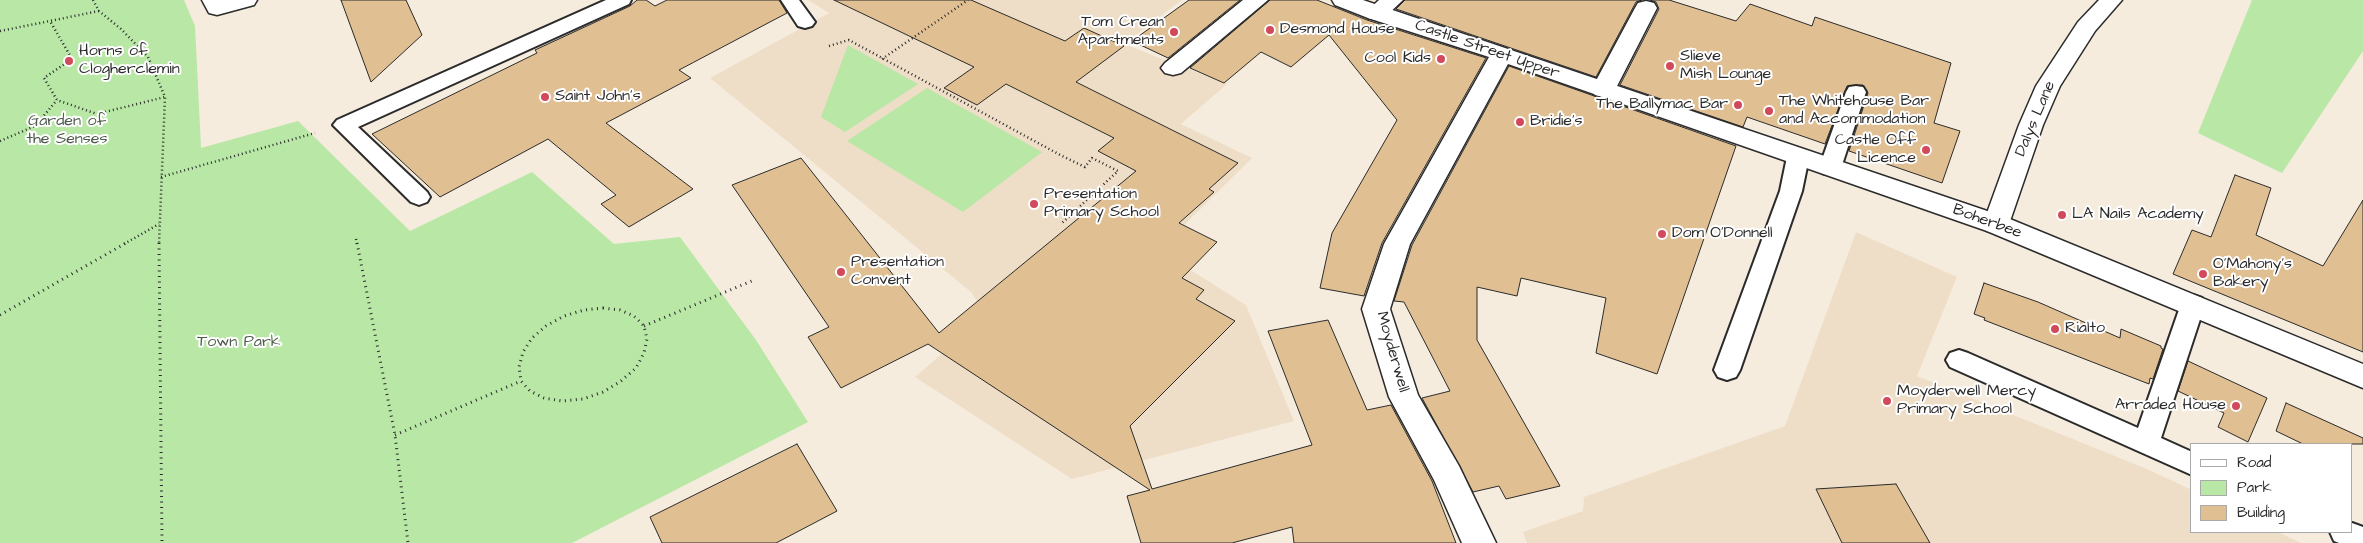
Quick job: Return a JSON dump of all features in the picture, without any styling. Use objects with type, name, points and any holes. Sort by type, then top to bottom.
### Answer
[{"type":"main road","points":[[213,0],[217,8],[246,0]]},
{"type":"main road","points":[[1174,68],[1257,0]]},
{"type":"main road","name":"Castle Street Upper","points":[[1343,0],[1384,6],[1502,54],[1603,90]]},
{"type":"main road","name":"Dalys Lane","points":[[1996,224],[2031,125],[2048,86],[2086,28],[2111,0]]},
{"type":"main road","points":[[1603,90],[1646,8]]},
{"type":"main road","name":"Moyderwell","points":[[1479,543],[1448,475],[1404,397],[1376,309],[1397,244],[1502,54]]},
{"type":"main road","name":"Boherbee","points":[[1603,90],[1996,224],[2363,376]]},
{"type":"lane","points":[[419,197],[344,125],[622,0]]},
{"type":"lane","points":[[790,0],[805,22]]},
{"type":"lane","points":[[1830,168],[1856,92]]},
{"type":"lane","points":[[1727,370],[1791,191],[1798,157]]},
{"type":"lane","points":[[2146,443],[2193,304]]},
{"type":"lane","points":[[1959,360],[2190,463]]},
{"type":"lane","points":[[2346,533],[2363,540]]},
{"type":"path","points":[[94,0],[99,11],[121,29],[148,56],[164,97],[159,224],[162,543]]},
{"type":"path","points":[[882,59],[968,0]]},
{"type":"path","points":[[0,32],[99,11]]},
{"type":"path","points":[[50,21],[72,59],[44,78],[57,100],[97,114],[164,97]]},
{"type":"path","points":[[829,46],[849,40],[1070,160],[1085,167],[1092,158],[1118,171],[1062,223]]},
{"type":"path","points":[[0,141],[35,126],[57,100]]},
{"type":"path","points":[[161,177],[344,125]]},
{"type":"path","points":[[0,315],[159,224]]},
{"type":"path","points":[[356,239],[395,435],[408,543]]},
{"type":"path","points":[[644,326],[754,280]]},
{"type":"path","points":[[603,308],[620,310],[634,316],[644,326],[647,339],[644,353],[636,368],[621,381],[603,392],[583,399],[562,401],[544,398],[530,392],[521,380],[519,367],[523,352],[532,338],[546,326],[564,316],[584,310],[603,308]]},
{"type":"path","points":[[395,435],[521,380]]},
{"type":"shaded area","name":"Presentation Primary School","points":[[808,0],[913,0],[948,16],[972,0],[1182,0],[1124,44],[1227,84],[1181,124],[1252,158],[1159,250],[1246,305],[1294,421],[1072,479],[915,377],[986,315],[971,292],[710,78],[829,13]]},
{"type":"shaded area","name":"Moyderwell Mercy Primary School","points":[[1856,232],[1957,277],[1917,376],[2147,469],[2190,489],[2190,533],[2280,533],[2301,543],[1527,543],[1523,532],[1583,511],[1584,497],[1785,426]]},
{"type":"green space","name":"Town Park","points":[[0,0],[184,0],[195,26],[201,148],[298,121],[410,231],[532,172],[614,244],[680,237],[756,340],[808,422],[572,543],[0,543]]},
{"type":"green space","points":[[2252,0],[2363,0],[2363,51],[2282,173],[2198,133]]},
{"type":"green space","points":[[848,45],[918,84],[845,132],[821,117]]},
{"type":"green space","points":[[927,88],[1042,152],[963,212],[847,141]]},
{"type":"building","points":[[341,0],[406,0],[422,35],[371,82]]},
{"type":"building","name":"Saint John's","points":[[637,0],[646,0],[655,6],[667,0],[779,0],[787,13],[679,70],[691,78],[606,123],[693,189],[629,227],[601,204],[616,195],[548,139],[440,197],[372,134],[537,53],[535,50],[630,6]]},
{"type":"building","points":[[834,0],[971,0],[1065,41],[1084,28],[1124,46],[1076,82],[1238,163],[1209,189],[1214,192],[1179,223],[1217,242],[1182,278],[1204,290],[1196,299],[1235,321],[1130,426],[1152,489],[1312,445],[1268,331],[1328,320],[1367,410],[1391,405],[1432,481],[1456,543],[1294,543],[1292,527],[1232,543],[1141,543],[1127,496],[1150,490],[928,344],[841,388],[808,337],[829,327],[732,185],[801,158],[939,333],[1136,171],[1098,151],[1114,138],[1006,84],[977,105],[944,88],[974,67]]},
{"type":"building","points":[[1189,0],[1240,0],[1168,58],[1132,41]]},
{"type":"building","points":[[1270,0],[1317,0],[1367,20],[1486,58],[1382,243],[1364,296],[1320,288],[1332,233],[1397,120],[1329,35],[1291,67],[1261,52],[1224,83],[1190,68]]},
{"type":"building","points":[[1405,0],[1642,0],[1636,2],[1596,77],[1396,9]]},
{"type":"building","points":[[1650,0],[1669,0],[1736,21],[1750,4],[1812,26],[1815,17],[1951,63],[1934,123],[1960,131],[1942,183],[1849,151],[1868,93],[1863,85],[1847,86],[1825,144],[1747,117],[1743,127],[1620,85],[1659,9],[1656,2]]},
{"type":"building","points":[[1509,66],[1736,146],[1657,374],[1596,353],[1606,298],[1521,278],[1517,296],[1477,287],[1477,340],[1560,486],[1506,499],[1499,486],[1473,492],[1422,398],[1450,391],[1404,302],[1394,301],[1412,245]]},
{"type":"building","points":[[2235,175],[2271,188],[2256,235],[2323,266],[2363,200],[2363,352],[2173,274],[2192,230],[2211,237]]},
{"type":"building","points":[[1984,283],[2038,302],[2120,338],[2121,329],[2161,346],[2163,349],[2153,379],[2150,378],[2149,384],[1984,320],[1985,318],[1974,314]]},
{"type":"building","name":"Arradea House","points":[[2188,361],[2267,398],[2248,442],[2218,427],[2224,413],[2178,391]]},
{"type":"building","points":[[2286,403],[2363,438],[2363,444],[2301,443],[2276,431]]},
{"type":"building","points":[[797,444],[837,511],[776,543],[662,543],[650,517]]},
{"type":"building","points":[[1896,484],[1930,543],[1842,543],[1816,489]]},
{"type":"place","name":"Desmond House","points":[[1270,30]]},
{"type":"place","name":"Tom Crean Apartments","points":[[1174,32]]},
{"type":"place","name":"Cool Kids","points":[[1441,59]]},
{"type":"place","name":"Horns of Clogherclemin","points":[[69,61]]},
{"type":"place","name":"Slieve Mish Lounge","points":[[1670,66]]},
{"type":"place","name":"Saint John's","points":[[545,97]]},
{"type":"place","name":"The Ballymac Bar","points":[[1738,105]]},
{"type":"place","name":"The Whitehouse Bar and Accommodation","points":[[1769,111]]},
{"type":"place","name":"Bridie's","points":[[1520,122]]},
{"type":"place","name":"Castle Off Licence","points":[[1926,150]]},
{"type":"place","name":"Presentation Primary School","points":[[1034,204]]},
{"type":"place","name":"LA Nails Academy","points":[[2062,215]]},
{"type":"place","name":"Dom O'Donnell","points":[[1662,234]]},
{"type":"place","name":"Presentation Convent","points":[[841,272]]},
{"type":"place","name":"O'Mahony's Bakery","points":[[2203,274]]},
{"type":"place","name":"Rialto","points":[[2055,329]]},
{"type":"place","name":"Moyderwell Mercy Primary School","points":[[1887,401]]},
{"type":"place","name":"Arradea House","points":[[2236,406]]},
{"type":"park label","name":"Garden of the Senses","points":[[67,131]]}]
